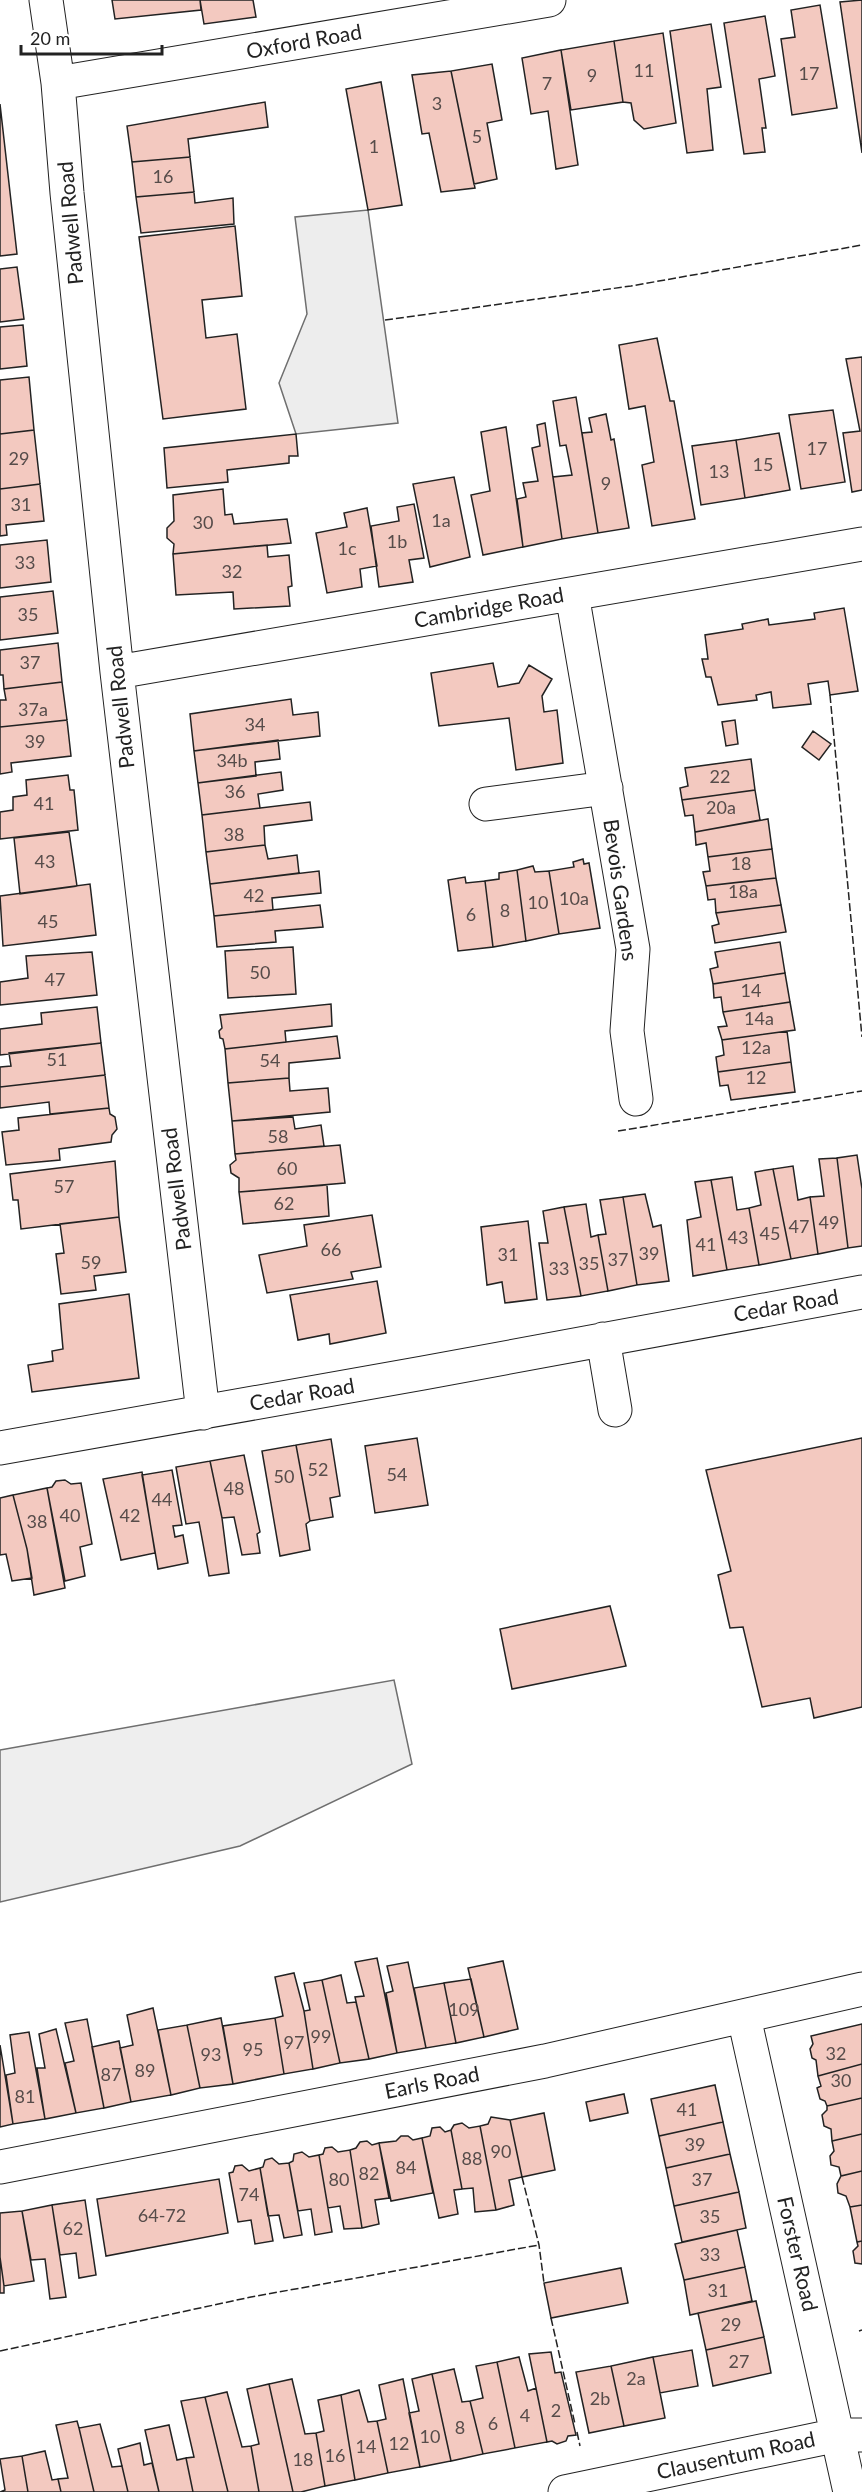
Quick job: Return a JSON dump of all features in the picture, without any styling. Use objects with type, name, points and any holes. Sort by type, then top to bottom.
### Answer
[{"type":"street","name":"Padwell Road","points":[[46,0],[58,83],[67,193],[117,672],[203,1413]]},
{"type":"street","name":"Oxford Road","points":[[58,83],[549,0]]},
{"type":"street","name":"Cambridge Road","points":[[117,672],[862,544]]},
{"type":"street","name":"Bevois Gardens","points":[[572,594],[633,949],[627,1031],[636,1099]]},
{"type":"street","name":"Bevois Gardens","points":[[486,804],[606,789]]},
{"type":"street","name":"Cedar Road","points":[[0,1448],[862,1293]]},
{"type":"street","points":[[603,1339],[615,1410]]},
{"type":"street","name":"Earls Road","points":[[0,2167],[545,2061],[862,1989]]},
{"type":"street","name":"Forster Road","points":[[744,2017],[850,2435],[850,2492]]},
{"type":"street","name":"Clausentum Road","points":[[565,2492],[850,2435]]},
{"type":"shaded area","points":[[368,210],[398,423],[296,434],[279,383],[307,314],[295,217]]},
{"type":"shaded area","points":[[394,1680],[412,1764],[240,1846],[0,1902],[0,1750]]},
{"type":"building","points":[[112,0],[200,0],[201,10],[115,19]]},
{"type":"building","points":[[200,0],[253,0],[256,17],[204,24]]},
{"type":"building","points":[[862,0],[862,153],[840,2]]},
{"type":"building","points":[[820,5],[837,108],[792,115],[781,39],[795,37],[791,10]]},
{"type":"building","points":[[765,16],[775,76],[759,79],[766,128],[762,128],[765,152],[744,154],[724,23]]},
{"type":"building","points":[[711,24],[721,87],[707,89],[713,150],[687,153],[670,31]]},
{"type":"building","points":[[663,33],[676,123],[644,129],[634,120],[631,103],[623,102],[614,41]]},
{"type":"building","points":[[614,41],[623,102],[571,110],[561,50]]},
{"type":"building","points":[[561,50],[578,165],[556,169],[548,111],[531,114],[522,58]]},
{"type":"building","points":[[492,64],[502,120],[487,123],[497,179],[474,184],[451,71]]},
{"type":"building","points":[[451,71],[475,188],[441,192],[429,133],[422,134],[412,75]]},
{"type":"building","points":[[381,82],[402,205],[368,210],[346,89]]},
{"type":"building","points":[[265,102],[268,127],[188,139],[190,157],[132,162],[127,126]]},
{"type":"building","points":[[0,104],[17,254],[0,256]]},
{"type":"building","points":[[190,157],[194,192],[136,197],[132,162]]},
{"type":"building","points":[[194,192],[195,203],[233,198],[234,224],[141,233],[136,197]]},
{"type":"building","points":[[235,226],[242,296],[202,300],[206,338],[237,334],[246,409],[163,419],[139,237]]},
{"type":"building","points":[[17,267],[24,319],[0,322],[0,269]]},
{"type":"building","points":[[23,325],[27,366],[0,369],[0,327]]},
{"type":"building","points":[[657,338],[670,401],[674,401],[695,519],[652,526],[642,465],[654,462],[645,406],[629,409],[619,345]]},
{"type":"building","points":[[862,357],[862,490],[852,492],[843,433],[860,431],[846,359]]},
{"type":"building","points":[[29,377],[34,430],[0,434],[0,380]]},
{"type":"building","points":[[576,397],[598,533],[562,539],[553,477],[572,475],[566,445],[560,446],[553,401]]},
{"type":"building","points":[[833,410],[845,482],[801,489],[789,415]]},
{"type":"building","points":[[606,414],[611,440],[614,439],[629,528],[598,533],[582,433],[592,432],[589,418]]},
{"type":"building","points":[[545,423],[562,539],[523,547],[517,499],[526,497],[523,483],[538,481],[532,448],[540,446],[537,425]]},
{"type":"building","points":[[506,427],[523,547],[483,555],[471,495],[490,491],[481,432]]},
{"type":"building","points":[[34,430],[40,484],[0,489],[0,434]]},
{"type":"building","points":[[779,433],[790,490],[745,498],[736,440]]},
{"type":"building","points":[[296,434],[298,456],[289,456],[289,463],[227,470],[228,482],[167,488],[164,448]]},
{"type":"building","points":[[736,440],[745,498],[701,505],[692,446]]},
{"type":"building","points":[[454,477],[470,557],[430,567],[413,484]]},
{"type":"building","points":[[40,484],[44,521],[6,525],[7,535],[0,536],[0,489]]},
{"type":"building","points":[[223,489],[225,515],[232,514],[234,524],[287,519],[291,543],[173,554],[174,544],[167,538],[167,528],[174,521],[173,495]]},
{"type":"building","points":[[414,504],[424,558],[409,560],[413,582],[379,587],[371,526],[399,521],[397,507]]},
{"type":"building","points":[[367,508],[377,566],[360,569],[362,587],[327,593],[316,533],[347,527],[344,513]]},
{"type":"building","points":[[47,540],[51,582],[0,588],[0,545]]},
{"type":"building","points":[[267,545],[268,557],[289,555],[292,586],[288,587],[290,606],[234,609],[233,592],[176,595],[173,554]]},
{"type":"building","points":[[53,591],[58,633],[0,640],[0,597]]},
{"type":"building","points":[[844,608],[858,691],[830,695],[828,681],[808,684],[811,704],[773,708],[771,692],[756,695],[757,700],[718,705],[711,677],[706,677],[702,659],[708,659],[705,635],[743,629],[742,624],[768,619],[769,625],[815,619],[814,613]]},
{"type":"building","points":[[58,643],[62,682],[4,689],[3,675],[0,675],[0,650]]},
{"type":"building","points":[[493,663],[498,687],[519,683],[529,665],[552,679],[542,696],[544,712],[557,710],[563,763],[516,770],[509,718],[439,726],[431,673]]},
{"type":"building","points":[[62,682],[67,720],[0,727],[0,700],[6,700],[4,689]]},
{"type":"building","points":[[291,699],[293,715],[318,712],[320,736],[194,751],[190,714]]},
{"type":"building","points":[[67,720],[71,756],[11,763],[12,772],[0,774],[0,727]]},
{"type":"building","points":[[735,720],[738,744],[726,746],[722,722]]},
{"type":"building","points":[[813,731],[831,744],[819,760],[802,747]]},
{"type":"building","points":[[278,740],[280,759],[255,762],[256,776],[198,783],[194,751]]},
{"type":"building","points":[[751,759],[755,790],[682,800],[680,788],[688,786],[685,768]]},
{"type":"building","points":[[281,772],[283,790],[258,794],[260,808],[202,815],[198,783]]},
{"type":"building","points":[[68,775],[70,790],[74,790],[78,830],[0,839],[0,812],[13,810],[13,797],[27,795],[26,780]]},
{"type":"building","points":[[755,790],[760,820],[695,832],[693,815],[685,816],[682,800]]},
{"type":"building","points":[[310,802],[312,820],[264,826],[265,845],[206,852],[202,815]]},
{"type":"building","points":[[768,819],[772,849],[708,857],[706,843],[696,845],[695,832]]},
{"type":"building","points":[[69,832],[77,886],[20,894],[14,838]]},
{"type":"building","points":[[265,845],[268,859],[297,855],[299,873],[210,884],[206,852]]},
{"type":"building","points":[[772,849],[776,878],[706,886],[703,872],[710,871],[708,857]]},
{"type":"building","points":[[583,859],[584,864],[589,863],[600,928],[559,934],[549,871],[574,867],[573,862]]},
{"type":"building","points":[[533,866],[535,872],[549,871],[559,934],[526,941],[517,870]]},
{"type":"building","points":[[517,870],[526,941],[493,947],[485,881],[499,879],[499,873]]},
{"type":"building","points":[[319,871],[321,893],[272,898],[273,910],[214,916],[210,884]]},
{"type":"building","points":[[465,877],[466,883],[485,881],[493,947],[458,951],[448,880]]},
{"type":"building","points":[[776,878],[781,905],[716,913],[715,899],[708,900],[706,886]]},
{"type":"building","points":[[90,884],[96,935],[3,946],[0,896]]},
{"type":"building","points":[[320,905],[323,927],[275,931],[276,942],[217,947],[214,916]]},
{"type":"building","points":[[781,905],[786,932],[715,943],[712,926],[719,924],[716,913]]},
{"type":"building","points":[[780,942],[785,973],[713,984],[710,969],[718,967],[715,952]]},
{"type":"building","points":[[293,947],[296,994],[228,998],[225,951]]},
{"type":"building","points":[[92,952],[97,995],[0,1005],[0,982],[28,978],[26,956]]},
{"type":"building","points":[[785,973],[790,1002],[723,1012],[721,997],[714,998],[713,984]]},
{"type":"building","points":[[790,1002],[795,1030],[722,1040],[718,1027],[727,1026],[723,1012]]},
{"type":"building","points":[[331,1004],[332,1026],[285,1031],[286,1042],[225,1049],[223,1039],[220,1038],[219,1031],[222,1028],[220,1015]]},
{"type":"building","points":[[97,1007],[101,1043],[0,1055],[0,1029],[42,1024],[41,1013]]},
{"type":"building","points":[[787,1031],[791,1062],[718,1072],[716,1057],[724,1055],[722,1040]]},
{"type":"building","points":[[337,1036],[340,1058],[289,1063],[289,1078],[228,1083],[225,1049]]},
{"type":"building","points":[[101,1043],[105,1075],[0,1087],[0,1067],[11,1066],[9,1053]]},
{"type":"building","points":[[791,1062],[795,1092],[731,1100],[728,1085],[720,1086],[718,1072]]},
{"type":"building","points":[[105,1075],[109,1108],[50,1114],[49,1102],[0,1108],[0,1087]]},
{"type":"building","points":[[289,1078],[290,1091],[328,1088],[330,1112],[232,1121],[228,1083]]},
{"type":"building","points":[[109,1108],[110,1114],[115,1117],[117,1129],[112,1135],[111,1142],[59,1149],[60,1160],[6,1165],[2,1132],[19,1130],[18,1118]]},
{"type":"building","points":[[293,1117],[295,1129],[321,1125],[324,1146],[235,1154],[232,1121]]},
{"type":"building","points":[[340,1145],[345,1183],[239,1192],[239,1178],[231,1173],[230,1165],[236,1160],[235,1154]]},
{"type":"building","points":[[857,1155],[862,1189],[862,1246],[848,1248],[837,1158]]},
{"type":"building","points":[[837,1158],[848,1248],[818,1254],[810,1197],[824,1196],[819,1159]]},
{"type":"building","points":[[115,1161],[119,1217],[21,1229],[18,1200],[13,1200],[10,1174]]},
{"type":"building","points":[[793,1166],[798,1200],[810,1197],[818,1254],[791,1259],[773,1169]]},
{"type":"building","points":[[773,1169],[791,1259],[759,1265],[749,1208],[761,1205],[755,1172]]},
{"type":"building","points":[[732,1177],[737,1210],[749,1208],[759,1265],[727,1270],[711,1180]]},
{"type":"building","points":[[711,1180],[727,1270],[693,1276],[687,1220],[701,1217],[695,1182]]},
{"type":"building","points":[[327,1185],[329,1216],[243,1224],[239,1192]]},
{"type":"building","points":[[645,1194],[653,1227],[661,1225],[669,1281],[637,1285],[623,1197]]},
{"type":"building","points":[[623,1197],[637,1285],[608,1291],[598,1235],[606,1234],[600,1200]]},
{"type":"building","points":[[586,1204],[591,1237],[598,1235],[608,1291],[581,1296],[564,1207]]},
{"type":"building","points":[[564,1207],[581,1296],[547,1300],[539,1243],[548,1243],[543,1211]]},
{"type":"building","points":[[372,1215],[381,1267],[351,1272],[353,1279],[267,1293],[259,1255],[307,1246],[304,1225]]},
{"type":"building","points":[[119,1217],[126,1272],[94,1276],[96,1290],[61,1294],[56,1254],[64,1253],[60,1224]]},
{"type":"building","points":[[528,1221],[537,1299],[505,1303],[502,1282],[487,1285],[481,1227]]},
{"type":"building","points":[[377,1281],[386,1333],[330,1344],[329,1334],[298,1340],[290,1295]]},
{"type":"building","points":[[129,1294],[139,1378],[32,1392],[28,1365],[53,1361],[52,1351],[63,1349],[59,1304]]},
{"type":"building","points":[[417,1438],[428,1505],[375,1513],[365,1446]]},
{"type":"building","points":[[862,1438],[862,1707],[814,1718],[810,1698],[762,1707],[743,1627],[730,1628],[718,1575],[731,1571],[706,1470]]},
{"type":"building","points":[[331,1439],[340,1496],[330,1498],[333,1517],[310,1521],[296,1445]]},
{"type":"building","points":[[296,1445],[310,1521],[306,1524],[310,1550],[280,1556],[262,1451]]},
{"type":"building","points":[[244,1455],[260,1532],[257,1534],[260,1553],[242,1555],[234,1517],[222,1518],[210,1461]]},
{"type":"building","points":[[210,1461],[222,1518],[229,1573],[209,1576],[199,1522],[186,1524],[176,1467]]},
{"type":"building","points":[[172,1470],[182,1525],[173,1526],[175,1537],[183,1535],[188,1563],[158,1569],[142,1475]]},
{"type":"building","points":[[142,1472],[155,1553],[121,1560],[103,1479]]},
{"type":"building","points":[[65,1480],[71,1484],[81,1483],[92,1544],[80,1547],[85,1576],[65,1581],[47,1488],[52,1487],[56,1481]]},
{"type":"building","points":[[47,1488],[65,1588],[34,1595],[27,1549],[13,1495]]},
{"type":"building","points":[[13,1495],[32,1578],[12,1581],[6,1554],[0,1555],[0,1498]]},
{"type":"building","points":[[610,1606],[626,1666],[512,1689],[500,1629]]},
{"type":"building","points":[[377,1958],[397,2053],[369,2059],[355,1997],[364,1996],[355,1962]]},
{"type":"building","points":[[503,1961],[518,2029],[484,2037],[468,1968]]},
{"type":"building","points":[[408,1962],[426,2048],[397,2053],[386,1993],[393,1991],[387,1966]]},
{"type":"building","points":[[294,1973],[304,2011],[313,2069],[284,2074],[275,2018],[283,2016],[275,1977]]},
{"type":"building","points":[[341,1975],[347,2003],[356,2002],[369,2059],[340,2063],[322,1980]]},
{"type":"building","points":[[471,1979],[484,2037],[456,2043],[444,1983]]},
{"type":"building","points":[[322,1980],[340,2063],[313,2069],[304,2011],[310,2010],[304,1983]]},
{"type":"building","points":[[444,1983],[456,2043],[426,2048],[414,1988]]},
{"type":"building","points":[[153,2008],[171,2095],[131,2102],[120,2048],[133,2045],[127,2015]]},
{"type":"building","points":[[221,2018],[233,2084],[200,2088],[187,2025]]},
{"type":"building","points":[[275,2018],[284,2074],[233,2084],[223,2026]]},
{"type":"building","points":[[87,2019],[104,2108],[76,2113],[65,2063],[74,2061],[65,2023]]},
{"type":"building","points":[[862,2024],[862,2064],[818,2076],[816,2060],[812,2058],[810,2049],[813,2044],[811,2036]]},
{"type":"building","points":[[187,2025],[200,2088],[171,2095],[158,2030]]},
{"type":"building","points":[[56,2029],[76,2113],[45,2119],[37,2068],[45,2068],[39,2034]]},
{"type":"building","points":[[29,2032],[45,2119],[13,2124],[6,2075],[15,2073],[10,2035]]},
{"type":"building","points":[[119,2041],[131,2102],[104,2108],[92,2047]]},
{"type":"building","points":[[0,2045],[13,2124],[0,2127]]},
{"type":"building","points":[[862,2064],[862,2098],[827,2106],[825,2101],[820,2099],[817,2088],[821,2086],[818,2076]]},
{"type":"building","points":[[715,2085],[723,2122],[659,2136],[651,2099]]},
{"type":"building","points":[[624,2094],[628,2113],[590,2121],[586,2102]]},
{"type":"building","points":[[862,2098],[862,2134],[832,2141],[831,2129],[824,2126],[822,2115],[827,2110],[827,2106]]},
{"type":"building","points":[[544,2113],[555,2170],[522,2177],[510,2120]]},
{"type":"building","points":[[491,2117],[510,2120],[522,2177],[509,2180],[514,2205],[496,2210],[480,2126],[488,2124]]},
{"type":"building","points":[[723,2122],[730,2154],[666,2168],[659,2136]]},
{"type":"building","points":[[462,2123],[469,2128],[480,2126],[496,2210],[475,2212],[473,2188],[462,2189],[451,2130],[454,2125]]},
{"type":"building","points":[[440,2127],[445,2132],[451,2130],[462,2189],[454,2190],[458,2214],[439,2218],[422,2138],[430,2136],[432,2128]]},
{"type":"building","points":[[862,2134],[862,2171],[841,2176],[839,2167],[831,2165],[830,2156],[834,2151],[832,2141]]},
{"type":"building","points":[[401,2136],[408,2136],[413,2140],[422,2138],[433,2193],[391,2201],[379,2143],[396,2141]]},
{"type":"building","points":[[367,2141],[372,2145],[379,2143],[389,2198],[375,2200],[379,2224],[362,2228],[350,2150],[356,2148],[360,2142]]},
{"type":"building","points":[[332,2147],[338,2152],[350,2150],[362,2228],[344,2229],[340,2206],[328,2208],[319,2155],[323,2154],[325,2148]]},
{"type":"building","points":[[302,2152],[309,2157],[319,2155],[332,2232],[315,2235],[311,2209],[298,2211],[289,2163],[293,2161],[294,2154]]},
{"type":"building","points":[[730,2154],[739,2192],[674,2206],[666,2168]]},
{"type":"building","points":[[272,2158],[279,2164],[289,2163],[302,2235],[284,2238],[279,2215],[268,2216],[260,2168],[263,2167],[265,2160]]},
{"type":"building","points":[[242,2165],[249,2171],[260,2168],[273,2241],[255,2244],[251,2220],[238,2222],[229,2173],[233,2172],[235,2166]]},
{"type":"building","points":[[862,2171],[862,2205],[850,2207],[846,2196],[838,2193],[837,2184],[841,2176]]},
{"type":"building","points":[[219,2179],[228,2233],[106,2256],[97,2199]]},
{"type":"building","points":[[739,2192],[746,2228],[682,2242],[674,2206]]},
{"type":"building","points":[[85,2200],[96,2275],[79,2278],[76,2253],[60,2255],[52,2205]]},
{"type":"building","points":[[52,2205],[66,2297],[50,2299],[45,2259],[31,2260],[22,2211]]},
{"type":"building","points":[[862,2205],[862,2241],[857,2242],[850,2207]]},
{"type":"building","points":[[22,2211],[34,2281],[4,2286],[0,2257],[0,2213]]},
{"type":"building","points":[[737,2230],[745,2267],[684,2280],[675,2244]]},
{"type":"building","points":[[862,2241],[862,2264],[855,2263],[853,2251],[858,2246],[857,2242]]},
{"type":"building","points":[[0,2257],[4,2286],[4,2293],[0,2293]]},
{"type":"building","points":[[745,2267],[752,2301],[690,2315],[684,2280]]},
{"type":"building","points":[[621,2268],[628,2303],[551,2318],[544,2283]]},
{"type":"building","points":[[756,2301],[764,2337],[706,2350],[698,2313]]},
{"type":"building","points":[[764,2337],[771,2373],[713,2386],[706,2350]]},
{"type":"building","points":[[692,2350],[698,2386],[660,2393],[653,2357]]},
{"type":"building","points":[[551,2352],[555,2373],[561,2372],[576,2435],[568,2436],[566,2441],[557,2444],[552,2441],[547,2442],[529,2354]]},
{"type":"building","points":[[519,2357],[528,2391],[536,2388],[547,2442],[515,2448],[497,2362]]},
{"type":"building","points":[[653,2357],[665,2418],[624,2426],[611,2366]]},
{"type":"building","points":[[497,2362],[515,2448],[483,2454],[470,2401],[483,2398],[476,2366]]},
{"type":"building","points":[[611,2366],[624,2426],[589,2433],[576,2372]]},
{"type":"building","points":[[454,2369],[462,2402],[470,2401],[483,2454],[451,2461],[432,2374]]},
{"type":"building","points":[[432,2374],[451,2461],[420,2467],[409,2413],[419,2411],[412,2379]]},
{"type":"building","points":[[292,2379],[305,2434],[316,2433],[325,2486],[301,2492],[293,2492],[269,2384]]},
{"type":"building","points":[[403,2379],[420,2467],[388,2473],[377,2421],[386,2419],[379,2385]]},
{"type":"building","points":[[269,2384],[293,2492],[259,2492],[251,2446],[259,2444],[247,2389]]},
{"type":"building","points":[[359,2390],[368,2422],[377,2421],[388,2473],[355,2480],[341,2395]]},
{"type":"building","points":[[227,2392],[242,2447],[251,2446],[259,2492],[228,2492],[205,2397]]},
{"type":"building","points":[[341,2395],[355,2480],[325,2486],[316,2433],[324,2431],[318,2400]]},
{"type":"building","points":[[205,2397],[228,2492],[193,2492],[186,2458],[194,2457],[181,2401]]},
{"type":"building","points":[[77,2421],[94,2492],[61,2492],[58,2479],[68,2478],[56,2425]]},
{"type":"building","points":[[100,2424],[112,2467],[122,2466],[128,2492],[94,2492],[79,2428]]},
{"type":"building","points":[[169,2425],[177,2460],[186,2458],[193,2492],[159,2492],[145,2430]]},
{"type":"building","points":[[140,2443],[144,2465],[152,2463],[159,2492],[128,2492],[118,2449]]},
{"type":"building","points":[[45,2451],[52,2480],[58,2479],[61,2492],[28,2492],[22,2456]]},
{"type":"building","points":[[22,2456],[28,2492],[0,2492],[5,2490],[0,2459]]},
{"type":"fence","points":[[385,320],[631,286],[862,245]]},
{"type":"fence","points":[[830,695],[862,1037]]},
{"type":"fence","points":[[618,1131],[862,1091]]},
{"type":"fence","points":[[522,2177],[539,2245],[544,2283]]},
{"type":"fence","points":[[0,2351],[251,2297],[539,2245]]},
{"type":"fence","points":[[551,2318],[575,2424]]},
{"type":"fence","points":[[577,2432],[580,2446]]}]
